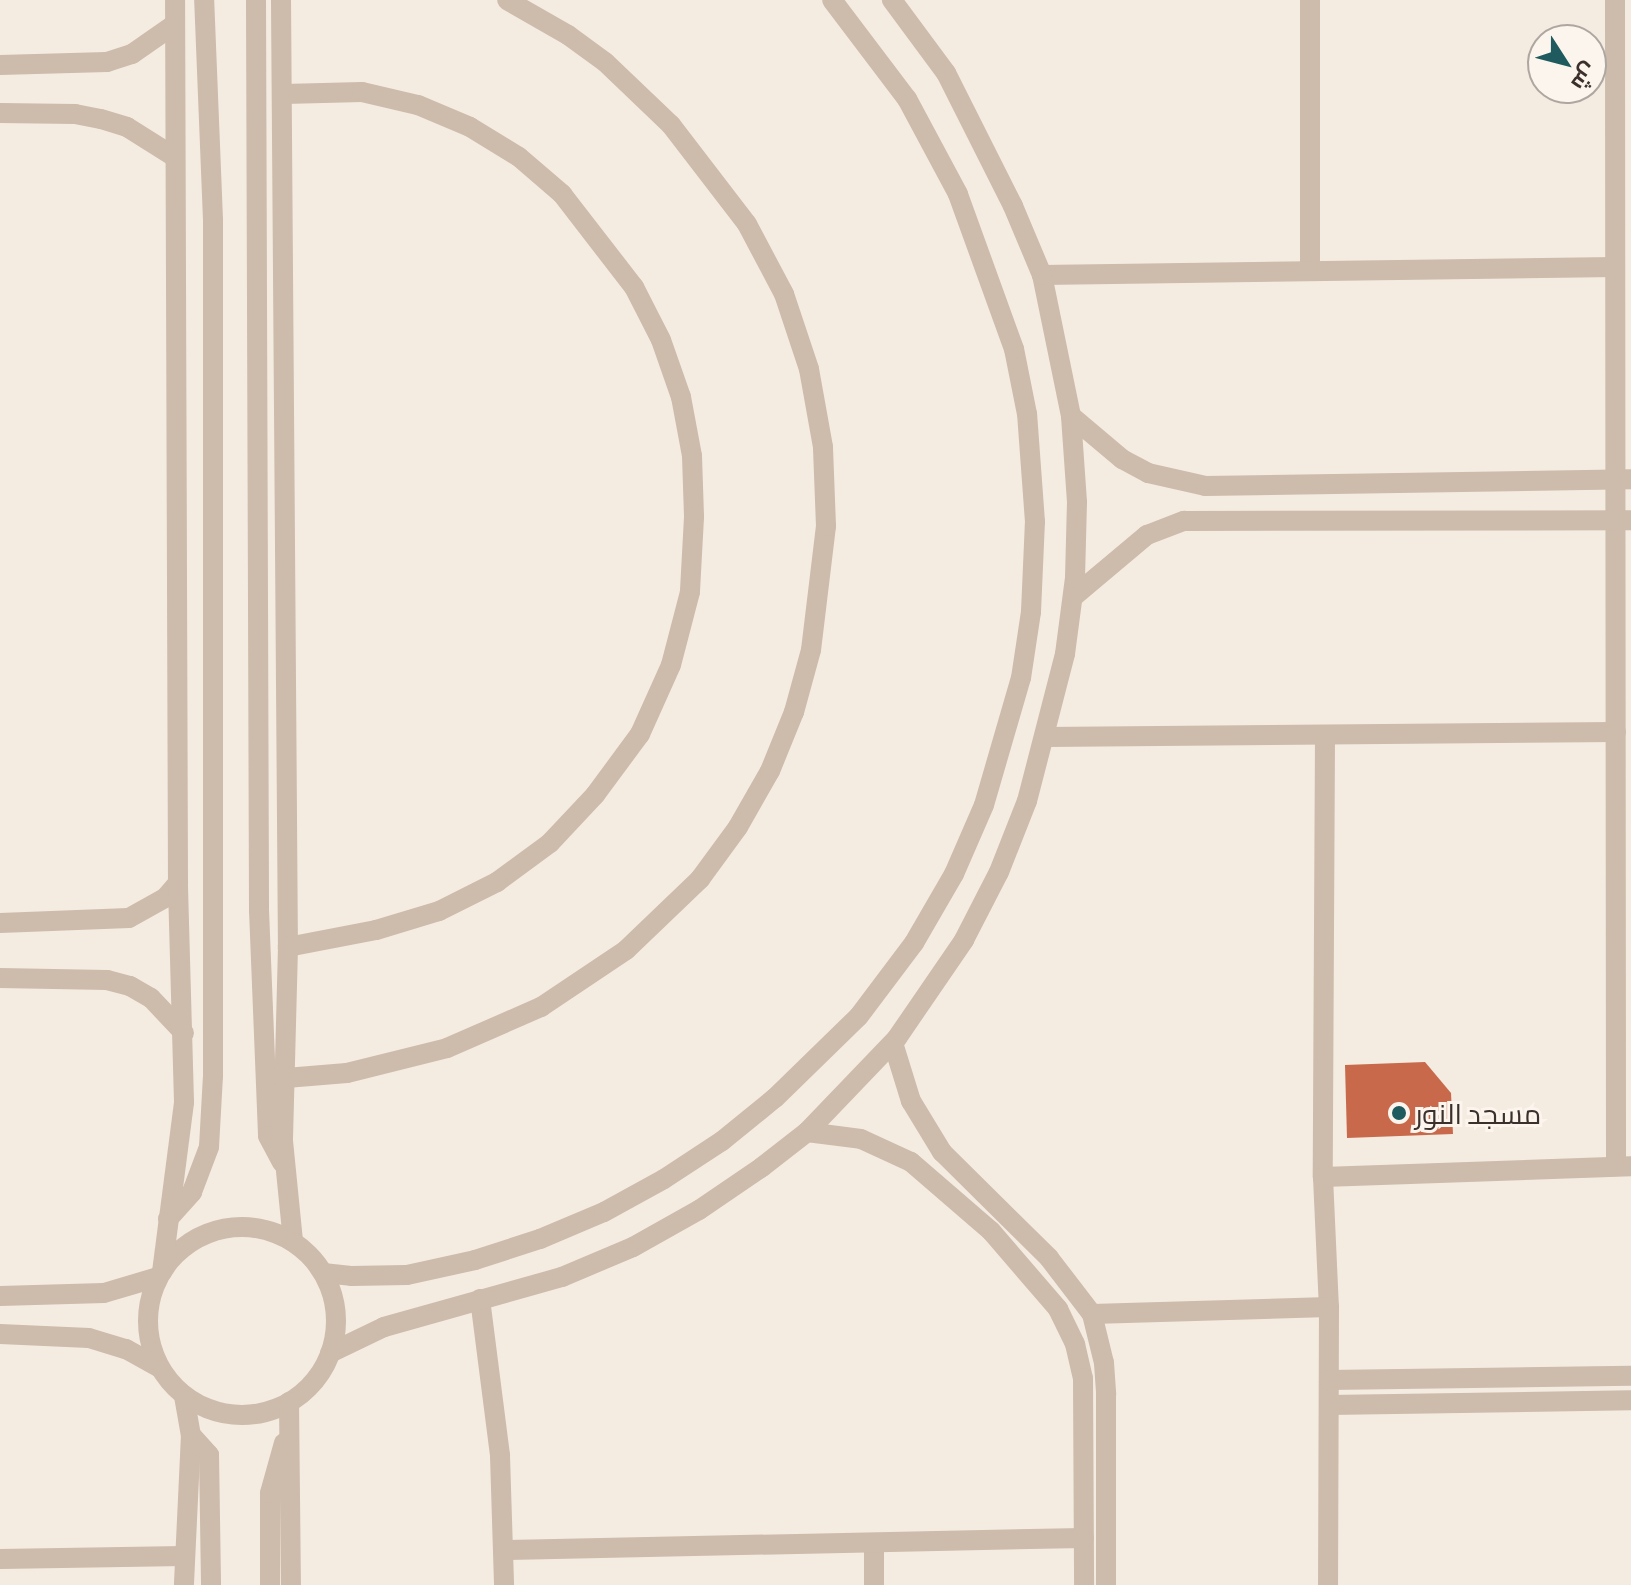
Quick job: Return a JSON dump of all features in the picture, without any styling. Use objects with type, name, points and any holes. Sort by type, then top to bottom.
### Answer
[{"type":"street","points":[[159,1367],[148,1331],[150,1304],[160,1275],[184,1102],[178,883],[173,156],[175,0]]},
{"type":"street","points":[[165,1222],[192,1192],[209,1147],[213,1076],[213,236],[204,0]]},
{"type":"street","points":[[256,0],[259,910],[268,1136],[285,1169]]},
{"type":"street","points":[[281,0],[288,947],[285,1169],[293,1242]]},
{"type":"street","points":[[286,1078],[347,1073],[447,1048],[541,1007],[626,950],[700,879],[738,827],[770,771],[794,712],[811,650],[826,526],[823,447],[809,369],[784,294],[747,224],[671,125],[605,62],[568,35],[507,0]]},
{"type":"street","points":[[323,1273],[407,1275],[475,1260],[540,1239],[640,1192],[722,1141],[775,1098],[859,1016],[914,943],[954,874],[984,805],[1018,691],[1031,612],[1035,522],[1027,414],[1001,307],[958,194],[907,99],[832,0]]},
{"type":"street","points":[[1310,0],[1310,269]]},
{"type":"street","points":[[1323,1177],[1623,1166],[1616,732],[1623,480],[1615,267],[1615,0]]},
{"type":"street","points":[[330,1353],[384,1327],[562,1277],[633,1247],[699,1210],[807,1132],[893,1043],[964,940],[999,872],[1027,801],[1065,654],[1073,597],[1077,502],[1071,416],[1042,275],[1013,206],[946,73],[893,1]]},
{"type":"street","points":[[0,65],[107,62],[144,48],[175,24]]},
{"type":"street","points":[[284,94],[362,92],[418,105],[470,127],[519,157],[562,194],[634,287],[661,340],[681,397],[687,427],[692,456],[694,517],[690,592],[671,665],[640,734],[550,843],[497,882],[439,911],[376,930],[288,947]]},
{"type":"street","points":[[0,113],[75,114],[101,119],[139,133],[173,156]]},
{"type":"street","points":[[1042,275],[1615,267]]},
{"type":"street","points":[[1071,416],[1122,459],[1148,473],[1205,486],[1623,480]]},
{"type":"street","points":[[1073,597],[1147,535],[1184,521],[1623,520]]},
{"type":"street","points":[[1046,737],[1325,737],[1616,732]]},
{"type":"street","points":[[1325,737],[1323,1177],[1329,1307],[1328,1585]]},
{"type":"street","points":[[0,923],[129,918],[165,898],[178,883]]},
{"type":"street","points":[[0,978],[107,980],[130,986],[160,1006],[184,1033]]},
{"type":"street","points":[[893,1043],[911,1101],[942,1152],[1049,1258],[1092,1314],[1104,1363],[1106,1395],[1106,1585]]},
{"type":"street","points":[[807,1132],[861,1139],[911,1162],[991,1231],[1058,1309],[1075,1344],[1083,1378],[1084,1585]]},
{"type":"street","points":[[0,1296],[104,1293],[160,1275],[177,1252],[198,1238],[221,1229],[246,1227],[271,1231],[293,1242],[323,1273],[335,1312],[330,1353],[307,1389],[269,1411],[225,1414],[184,1396],[159,1367],[126,1349],[89,1338],[0,1334]]},
{"type":"street","points":[[480,1299],[500,1456],[504,1585]]},
{"type":"street","points":[[1092,1314],[1329,1307]]},
{"type":"street","points":[[1329,1380],[1631,1376]]},
{"type":"street","points":[[184,1396],[191,1435],[184,1585]]},
{"type":"street","points":[[1329,1405],[1631,1400]]},
{"type":"street","points":[[289,1402],[291,1585]]},
{"type":"street","points":[[191,1435],[209,1455],[211,1585]]},
{"type":"street","points":[[270,1585],[270,1493],[281,1448],[290,1435]]},
{"type":"street","points":[[504,1550],[1084,1538]]},
{"type":"street","points":[[874,1543],[874,1585]]},
{"type":"street","points":[[0,1559],[184,1556]]},
{"type":"building","name":"مسجد النور","points":[[1425,1062],[1451,1093],[1453,1134],[1347,1138],[1345,1065]]},
{"type":"place","name":"مسجد النور","points":[[1399,1113]]}]
